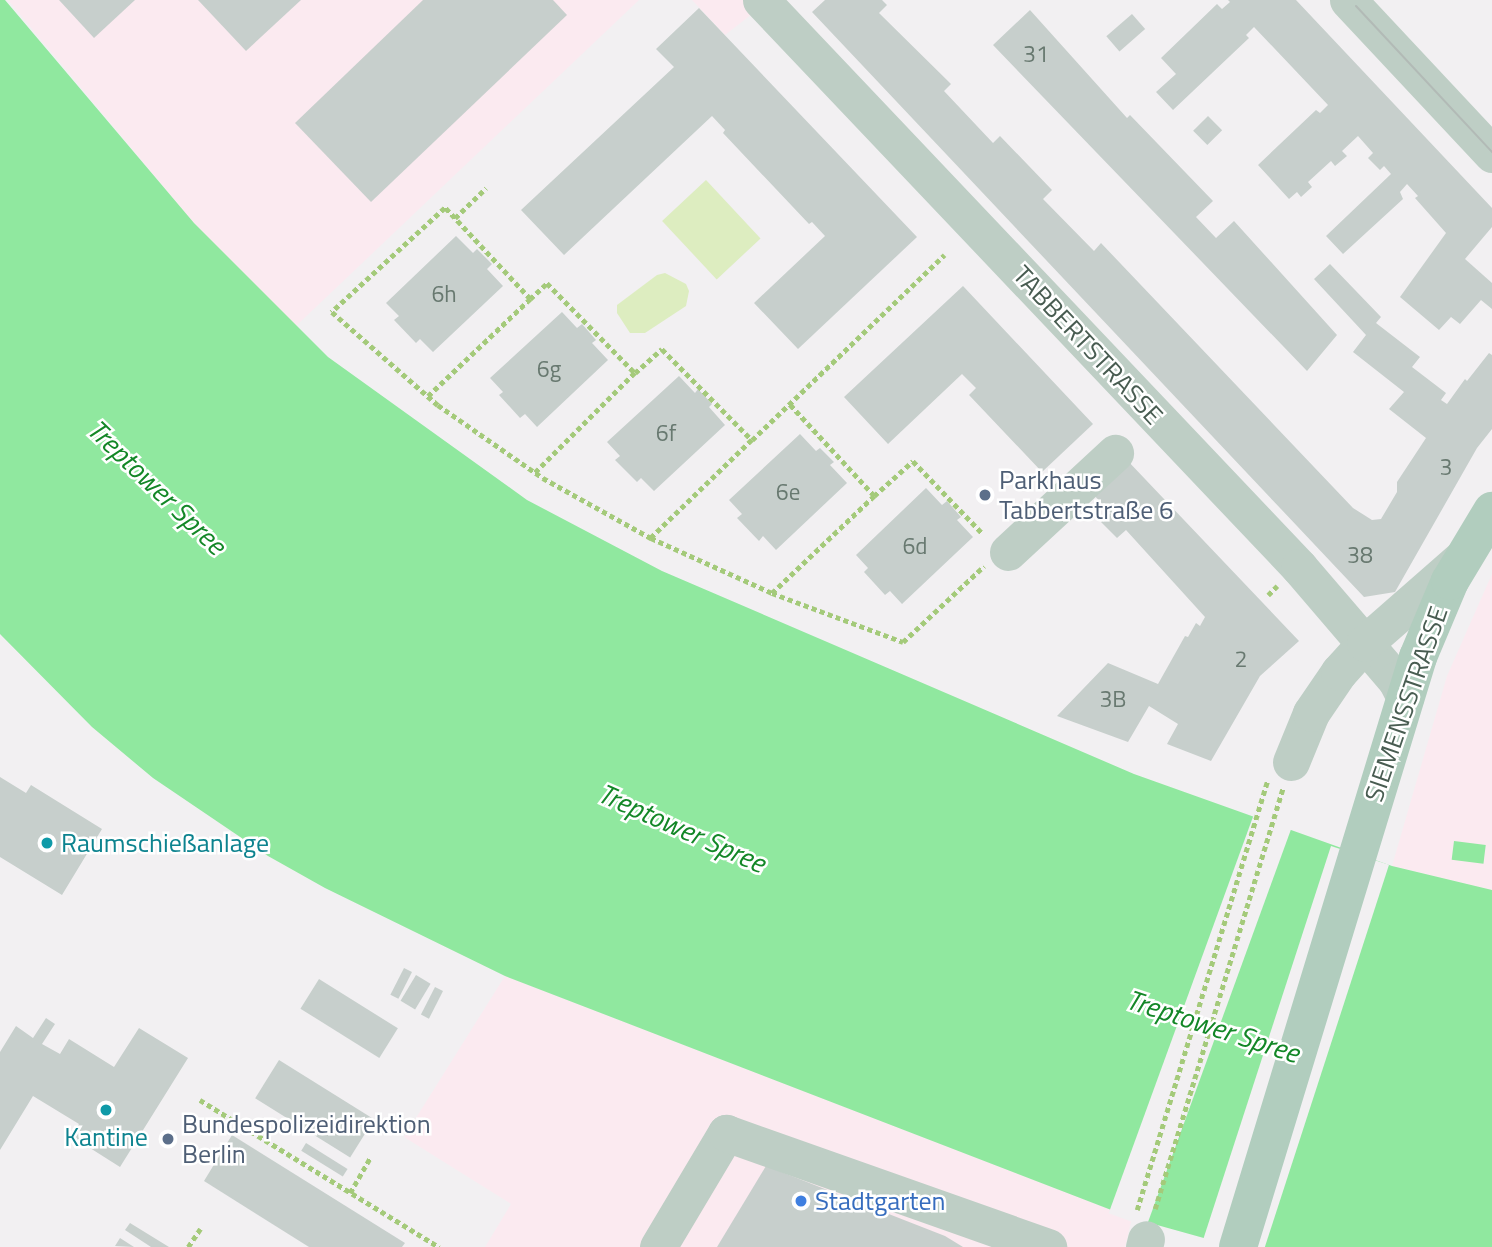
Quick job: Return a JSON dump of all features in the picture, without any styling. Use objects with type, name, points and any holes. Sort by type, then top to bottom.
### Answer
[{"type":"main road","name":"SIEMENSSTRASSE","points":[[1238,1247],[1428,628],[1463,557],[1492,511]]},
{"type":"street","points":[[1348,0],[1492,154]]},
{"type":"street","name":"TABBERTSTRASSE","points":[[774,4],[1299,568],[1396,680],[1405,698]]},
{"type":"street","points":[[1005,553],[1115,453]]},
{"type":"street","name":"SIEMENSSTRASSE","points":[[1281,766],[1311,713],[1339,672],[1365,643],[1463,557]]},
{"type":"street","points":[[658,1247],[726,1133],[1048,1247]]},
{"type":"path","points":[[455,218],[486,188]]},
{"type":"path","points":[[530,299],[445,208],[332,312],[428,396],[535,473],[651,538],[772,593],[903,642],[996,555],[1005,553]]},
{"type":"path","points":[[651,538],[944,256]]},
{"type":"path","points":[[428,396],[547,283],[635,373]]},
{"type":"path","points":[[535,473],[662,349],[752,440]]},
{"type":"path","points":[[789,404],[874,496]]},
{"type":"path","points":[[772,593],[913,461],[1005,553]]},
{"type":"path","points":[[1141,1236],[1281,766]]},
{"type":"path","points":[[1141,1236],[1281,766]]},
{"type":"path","points":[[200,1100],[439,1247]]},
{"type":"path","points":[[350,1192],[370,1158]]},
{"type":"path","points":[[188,1247],[200,1228]]},
{"type":"shaded area","points":[[8,0],[639,0],[296,326],[194,223]]},
{"type":"shaded area","points":[[692,0],[770,0],[725,35]]},
{"type":"shaded area","points":[[706,180],[761,239],[717,279],[662,221]]},
{"type":"shaded area","points":[[665,273],[686,284],[689,291],[686,306],[645,333],[630,333],[617,313],[617,305],[657,275]]},
{"type":"shaded area","points":[[1492,574],[1492,890],[1392,866],[1447,676]]},
{"type":"shaded area","points":[[505,976],[1132,1218],[1125,1247],[485,1247],[511,1204],[404,1137]]},
{"type":"water","name":"Treptower Spree","points":[[0,0],[5,0],[194,223],[328,357],[527,500],[662,571],[1134,774],[1392,866],[1492,890],[1492,1247],[1236,1247],[1132,1218],[505,976],[325,888],[268,856],[153,778],[92,727],[0,634]]},
{"type":"water","points":[[1454,841],[1486,845],[1483,864],[1452,860]]},
{"type":"pier","points":[[1254,814],[1292,828],[1146,1227],[1109,1213]]},
{"type":"pier","points":[[1331,846],[1389,865],[1265,1247],[1219,1247],[1202,1242]]},
{"type":"building","points":[[59,0],[135,0],[94,38]]},
{"type":"building","points":[[198,0],[301,0],[246,51]]},
{"type":"building","points":[[423,0],[553,0],[567,15],[371,202],[295,123]]},
{"type":"building","points":[[825,0],[882,0],[887,5],[879,13],[951,84],[944,91],[993,143],[1000,136],[1052,190],[1043,199],[1094,251],[1101,243],[1353,508],[1372,520],[1381,519],[1397,492],[1397,482],[1426,438],[1389,409],[1404,392],[1353,352],[1366,335],[1314,279],[1330,264],[1381,317],[1376,323],[1420,357],[1412,367],[1446,393],[1441,400],[1447,404],[1465,379],[1467,381],[1489,353],[1492,355],[1492,429],[1477,448],[1395,592],[1364,597],[812,12]]},
{"type":"building","points":[[1228,0],[1296,0],[1492,208],[1492,227],[1465,259],[1492,283],[1492,309],[1481,300],[1460,324],[1451,317],[1439,330],[1400,297],[1446,233],[1415,198],[1418,196],[1407,184],[1400,192],[1403,199],[1343,254],[1326,236],[1391,174],[1384,166],[1380,170],[1368,158],[1373,153],[1358,136],[1342,151],[1347,156],[1335,166],[1331,161],[1308,182],[1312,187],[1301,197],[1297,192],[1289,199],[1258,165],[1316,110],[1320,113],[1328,105],[1254,27],[1246,35],[1249,38],[1173,110],[1156,92],[1176,74],[1161,58],[1217,4],[1222,9],[1230,2]]},
{"type":"building","points":[[699,8],[917,237],[798,349],[754,303],[825,236],[812,222],[809,224],[723,133],[725,130],[712,116],[564,255],[521,210],[674,67],[656,49]]},
{"type":"building","points":[[1030,10],[1127,118],[1130,115],[1213,201],[1196,217],[1216,238],[1234,221],[1337,335],[1307,371],[993,45]]},
{"type":"building","points":[[1132,14],[1145,29],[1119,51],[1106,36]]},
{"type":"building","points":[[1208,116],[1222,130],[1207,145],[1193,131]]},
{"type":"building","points":[[456,236],[473,253],[477,249],[492,264],[487,269],[503,286],[433,352],[420,339],[416,343],[394,320],[399,316],[386,303]]},
{"type":"building","points":[[963,286],[1093,424],[1042,472],[969,395],[976,388],[962,374],[888,444],[844,397]]},
{"type":"building","points":[[562,312],[577,328],[582,324],[596,340],[592,343],[608,360],[537,427],[525,414],[520,418],[499,395],[503,392],[490,378]]},
{"type":"building","points":[[679,376],[695,393],[698,389],[712,404],[709,407],[725,425],[654,491],[641,478],[637,482],[615,460],[620,456],[607,442]]},
{"type":"building","points":[[800,434],[816,451],[820,448],[834,462],[830,465],[847,483],[776,550],[763,536],[759,541],[737,518],[742,514],[729,500]]},
{"type":"building","points":[[1126,459],[1299,641],[1260,676],[1211,761],[1167,744],[1178,724],[1149,706],[1128,742],[1057,716],[1108,663],[1158,684],[1185,636],[1188,637],[1196,623],[1200,626],[1205,617],[1126,530],[1117,538],[1101,522],[1111,513],[1090,491]]},
{"type":"building","points":[[926,488],[942,505],[947,501],[961,517],[957,520],[973,537],[902,604],[890,591],[885,595],[864,572],[868,568],[856,555]]},
{"type":"building","name":"Raumschießanlage","points":[[0,777],[26,793],[31,785],[102,829],[62,895],[0,857]]},
{"type":"building","points":[[404,968],[412,972],[398,999],[390,995]]},
{"type":"building","points":[[416,975],[431,984],[415,1009],[401,1001]]},
{"type":"building","points":[[319,979],[398,1028],[379,1058],[300,1009]]},
{"type":"building","points":[[435,987],[443,991],[429,1019],[421,1015]]},
{"type":"building","name":"Kantine","points":[[46,1018],[55,1024],[42,1044],[60,1054],[69,1039],[114,1067],[139,1028],[188,1058],[120,1167],[71,1136],[79,1124],[33,1096],[0,1150],[0,1052],[16,1026],[33,1038]]},
{"type":"building","points":[[279,1060],[374,1119],[350,1158],[255,1098]]},
{"type":"building","points":[[232,1135],[405,1243],[402,1247],[309,1247],[204,1181]]},
{"type":"building","points":[[306,1143],[348,1169],[343,1177],[301,1151]]},
{"type":"building","name":"Stadtgarten","points":[[766,1166],[945,1236],[963,1247],[717,1247]]},
{"type":"building","points":[[130,1223],[169,1247],[151,1247],[125,1230]]},
{"type":"building","points":[[120,1238],[134,1247],[115,1246]]},
{"type":"tram line","points":[[1356,6],[1492,152]]},
{"type":"place","name":"Parkhaus Tabbertstraße 6","points":[[985,495]]},
{"type":"place","name":"Raumschießanlage","points":[[47,843]]},
{"type":"place","name":"Kantine","points":[[106,1110]]},
{"type":"place","name":"Bundespolizeidirektion Berlin","points":[[168,1139]]},
{"type":"place","name":"Stadtgarten","points":[[801,1201]]}]
